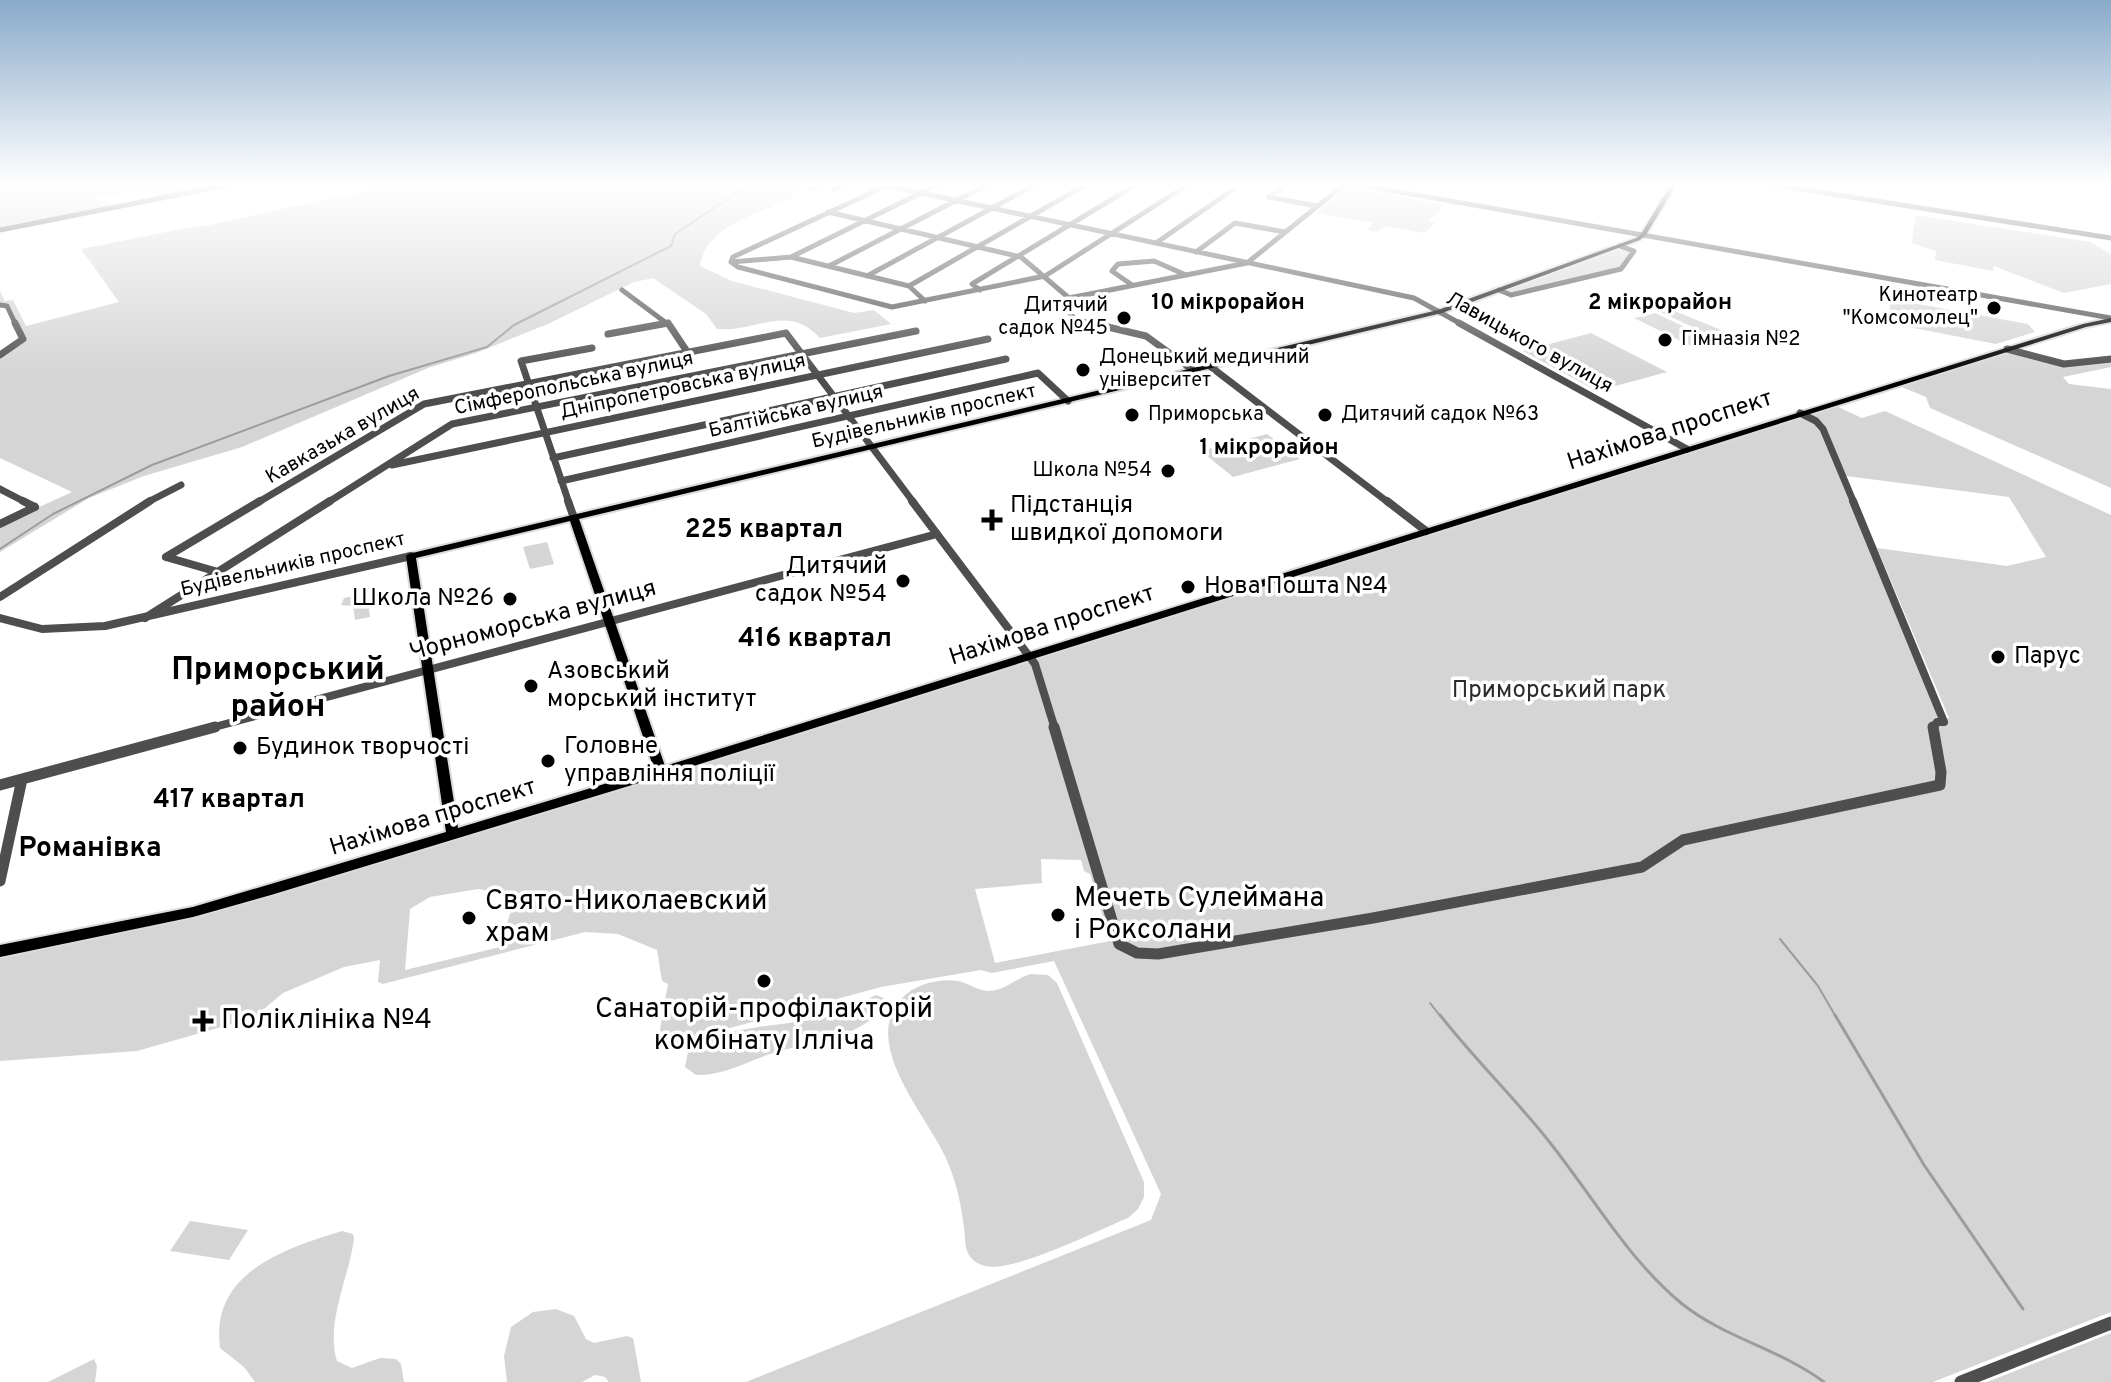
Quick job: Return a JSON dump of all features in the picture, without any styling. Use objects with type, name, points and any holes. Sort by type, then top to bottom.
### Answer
[{"type":"main road","name":"Будівельників проспект","points":[[411,556],[1440,312],[1613,248]]},
{"type":"main road","name":"Нахімова проспект","points":[[0,951],[222,905],[661,772],[1800,413],[2111,319]]},
{"type":"main road","points":[[574,518],[661,772]]},
{"type":"main road","points":[[411,556],[453,834]]},
{"type":"street","points":[[731,262],[733,257],[751,248]]},
{"type":"street","points":[[791,257],[808,248]]},
{"type":"street","points":[[829,266],[863,248]]},
{"type":"street","points":[[867,276],[918,248]]},
{"type":"street","points":[[909,286],[974,248]]},
{"type":"street","points":[[984,248],[1017,256],[1045,276],[1069,298],[1070,313],[1074,319],[1146,336],[1194,371]]},
{"type":"street","points":[[980,290],[972,284],[1030,248]]},
{"type":"street","points":[[731,262],[738,267],[892,307],[1045,276],[1089,248]]},
{"type":"street","name":"Лавицького вулиця","points":[[1180,248],[1414,298],[1687,449]]},
{"type":"street","points":[[1196,252],[1201,248]]},
{"type":"street","points":[[1069,298],[1247,263],[1265,248]]},
{"type":"street","points":[[1499,290],[1511,295],[1621,269],[1634,251],[1627,248]]},
{"type":"street","points":[[1719,248],[2111,319]]},
{"type":"street","points":[[731,262],[791,257],[909,286],[925,301]]},
{"type":"street","points":[[1132,285],[1112,271],[1118,264],[1144,259],[1167,262],[1186,275]]},
{"type":"street","points":[[622,290],[668,323],[688,353]]},
{"type":"street","points":[[0,305],[7,306],[23,339],[0,355]]},
{"type":"street","points":[[2062,309],[2079,316],[2085,325]]},
{"type":"street","points":[[608,334],[668,323]]},
{"type":"street","name":"Сімферопольська вулиця","points":[[145,618],[452,424],[916,331]]},
{"type":"street","name":"Кавказька вулиця","points":[[218,572],[166,557],[424,404],[786,333],[801,354]]},
{"type":"street","name":"Дніпропетровська вулиця","points":[[385,466],[988,339]]},
{"type":"street","points":[[574,518],[521,361],[592,348]]},
{"type":"street","points":[[2007,349],[2064,364],[2111,359]]},
{"type":"street","points":[[801,354],[1038,672],[1119,944],[1137,953],[1158,954],[1373,918],[1642,867],[1661,858],[1674,843],[1683,840],[1936,787],[1942,778],[1933,725],[1944,722],[1823,429],[1816,421],[1800,413]]},
{"type":"street","points":[[553,458],[1006,359]]},
{"type":"street","points":[[1211,367],[1426,531]]},
{"type":"street","name":"Балтійська вулиця","points":[[561,481],[1038,373],[1068,401]]},
{"type":"street","points":[[0,597],[129,512],[181,485]]},
{"type":"street","points":[[0,489],[35,507],[0,524]]},
{"type":"street","name":"Чорноморська вулиця","points":[[0,785],[937,534]]},
{"type":"street","name":"Будівельників проспект","points":[[0,618],[24,626],[62,630],[145,618],[411,556]]},
{"type":"street","points":[[0,881],[22,779]]},
{"type":"street","points":[[1961,1382],[2111,1323]]},
{"type":"green space","points":[[706,248],[700,266],[732,281],[854,313],[874,310],[891,324],[820,338],[808,327],[783,320],[717,329],[706,314],[653,278],[634,282],[550,323],[476,353],[428,368],[242,447],[144,476],[89,498],[0,552],[0,525],[72,492],[0,458],[0,356],[26,339],[10,306],[0,303],[0,291],[5,301],[13,300],[26,326],[119,302],[81,249]]},
{"type":"green space","points":[[1617,248],[1632,251],[1621,268],[1511,293],[1503,290]]},
{"type":"green space","points":[[1928,248],[2101,248],[2111,254],[2111,284],[2064,293],[1994,266],[1993,271],[1935,260],[1936,251]]},
{"type":"green space","points":[[1891,299],[2028,324],[2035,332],[1996,344],[1888,323]]},
{"type":"green space","points":[[1665,307],[1726,332],[1728,337],[1715,337],[1662,313],[1660,309]]},
{"type":"green space","points":[[1655,313],[1717,342],[1695,348],[1634,318]]},
{"type":"green space","points":[[1591,333],[1667,372],[1597,391],[1523,351]]},
{"type":"green space","points":[[2011,350],[2064,364],[2111,359],[2111,367],[2063,377],[2069,384],[2111,389],[2111,488],[1930,408],[1926,397],[1897,385]]},
{"type":"green space","name":"Приморський парк","points":[[1834,405],[1862,418],[1885,411],[2111,515],[2111,1312],[1933,1382],[746,1382],[1151,1220],[1161,1194],[1054,961],[992,973],[981,970],[881,987],[693,1038],[692,1043],[666,1051],[660,1029],[668,984],[662,981],[657,950],[618,934],[585,932],[383,984],[378,982],[380,960],[344,967],[283,993],[253,1018],[137,1051],[0,1061],[0,953],[191,915],[1804,414],[1821,430],[1942,719],[1949,718],[1877,548],[2007,566],[2046,557],[2009,497],[1846,476],[1826,431],[1808,413]],"holes":[[[1041,859],[1081,860],[1084,871],[1090,874],[1110,941],[995,963],[975,889],[1042,883]],[[478,889],[502,893],[512,907],[500,947],[405,970],[410,909],[430,897]]]},
{"type":"green space","points":[[1267,434],[1300,459],[1233,477],[1201,451]]},
{"type":"green space","points":[[547,542],[554,564],[530,569],[523,547]]},
{"type":"green space","points":[[379,591],[379,597],[368,602],[370,617],[355,620],[353,606],[341,605],[344,598]]},
{"type":"green space","points":[[1031,974],[1048,975],[1057,983],[1144,1182],[1144,1197],[1138,1209],[1128,1218],[1035,1257],[985,1266],[974,1261],[967,1251],[960,1203],[951,1171],[902,1082],[893,1059],[888,1037],[891,1017],[907,993],[928,983],[958,981],[993,991]]},
{"type":"green space","points":[[876,995],[884,998],[878,1011],[868,1022],[854,1030],[716,1073],[696,1075],[685,1067],[688,1052],[715,1036],[831,1016]]},
{"type":"green space","points":[[190,1221],[248,1230],[229,1260],[170,1251]]},
{"type":"green space","points":[[342,1231],[353,1234],[354,1239],[336,1316],[334,1347],[337,1361],[352,1368],[380,1358],[396,1359],[401,1364],[404,1382],[255,1382],[244,1367],[220,1348],[220,1322],[227,1301],[239,1283],[255,1268],[297,1246]]},
{"type":"green space","points":[[556,1309],[574,1316],[586,1339],[594,1343],[627,1336],[633,1338],[641,1382],[609,1382],[605,1377],[595,1375],[582,1382],[507,1382],[504,1356],[511,1327],[533,1312]]},
{"type":"green space","points":[[2111,1333],[2111,1382],[1987,1382]]},
{"type":"green space","points":[[94,1359],[97,1366],[95,1382],[48,1382]]},
{"type":"waterway","points":[[0,549],[53,514],[152,465],[389,376],[487,347],[514,325],[666,248]]},
{"type":"waterway","points":[[1780,939],[1818,986],[1836,1017]]},
{"type":"waterway","points":[[1430,1003],[1441,1017]]},
{"type":"waterway","points":[[1440,1015],[1538,1127],[1628,1247],[1662,1286],[1698,1315],[1824,1382]]},
{"type":"waterway","points":[[1835,1015],[1924,1165],[2023,1309]]},
{"type":"place","name":"Кинотеатр \"Комсомолец\"","points":[[1994,308]]},
{"type":"place","name":"Дитячий садок №45","points":[[1124,318]]},
{"type":"place","name":"Гімназія №2","points":[[1665,340]]},
{"type":"place","name":"Донецький медичний університет","points":[[1083,370]]},
{"type":"place","name":"Приморська","points":[[1132,415]]},
{"type":"place","name":"Дитячий садок №63","points":[[1325,415]]},
{"type":"place","name":"Школа №54","points":[[1168,471]]},
{"type":"place","name":"Підстанція швидкої допомоги","points":[[992,520]]},
{"type":"place","name":"Дитячий садок №54","points":[[903,581]]},
{"type":"place","name":"Нова Пошта №4","points":[[1188,587]]},
{"type":"place","name":"Школа №26","points":[[510,599]]},
{"type":"place","name":"Парус","points":[[1998,657]]},
{"type":"place","name":"Азовський морський інститут","points":[[531,686]]},
{"type":"place","name":"Будинок творчості","points":[[240,748]]},
{"type":"place","name":"Головне управління поліції","points":[[548,761]]},
{"type":"place","name":"Мечеть Сулеймана і Роксолани","points":[[1058,915]]},
{"type":"place","name":"Свято-Николаевский храм","points":[[469,918]]},
{"type":"place","name":"Санаторій-профілакторій комбінату Ілліча","points":[[764,981]]},
{"type":"place","name":"Поліклініка №4","points":[[203,1021]]},
{"type":"district","name":"10 мікрорайон","points":[[1228,303]]},
{"type":"district","name":"2 мікрорайон","points":[[1660,303]]},
{"type":"district","name":"1 мікрорайон","points":[[1269,448]]},
{"type":"district","name":"225 квартал","points":[[764,530]]},
{"type":"district","name":"416 квартал","points":[[815,639]]},
{"type":"district","name":"Приморський район","points":[[278,690]]},
{"type":"district","name":"417 квартал","points":[[229,800]]},
{"type":"district","name":"Романівка","points":[[90,849]]}]
